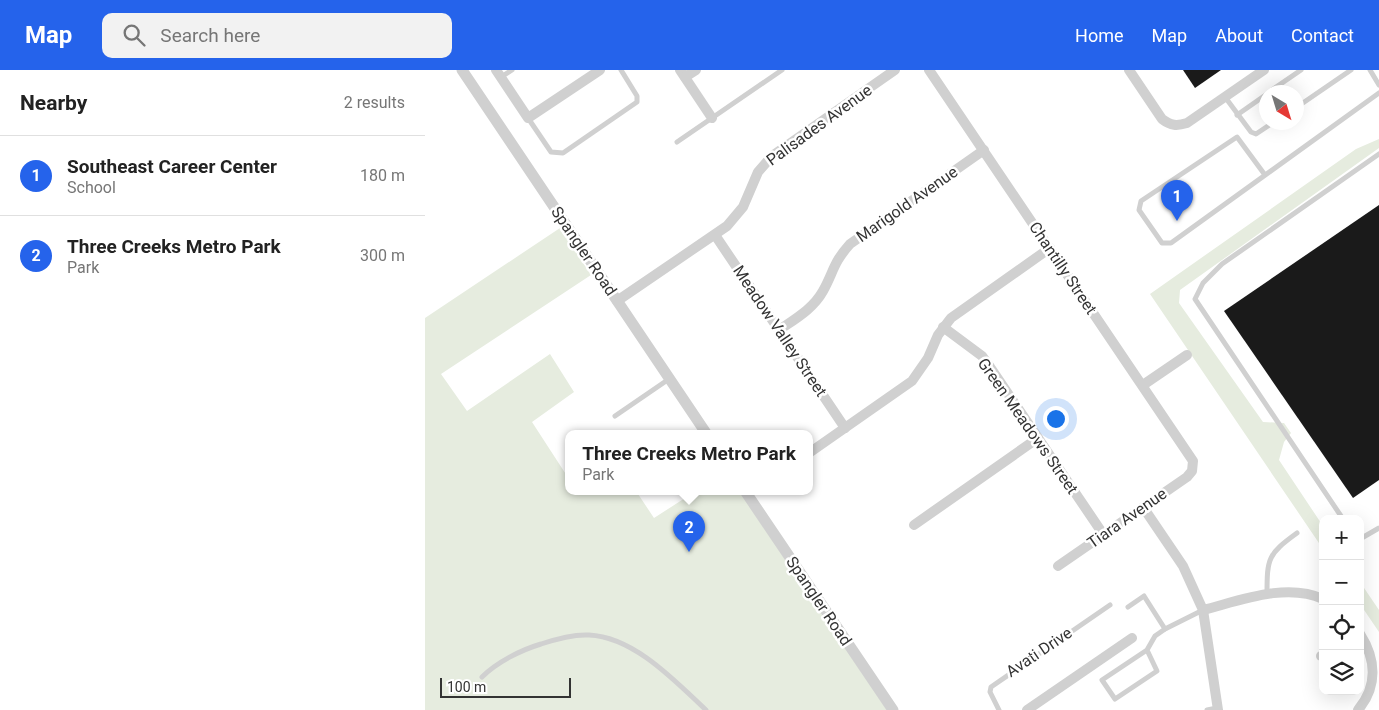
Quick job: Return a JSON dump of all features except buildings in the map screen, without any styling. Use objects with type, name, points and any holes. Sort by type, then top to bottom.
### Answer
[{"type":"street","name":"Spangler Road","points":[[462,70],[704,430]]},
{"type":"street","points":[[499,74],[528,118],[600,70]]},
{"type":"street","points":[[696,70],[682,74],[712,118]]},
{"type":"street","name":"Palisades Avenue","points":[[617,301],[715,235],[737,217],[759,172],[772,156],[895,70]]},
{"type":"street","name":"Chantilly Street","points":[[929,70],[1190,455],[1193,468]]},
{"type":"street","points":[[1129,70],[1162,119],[1169,125],[1187,123],[1264,70]]},
{"type":"street","name":"Marigold Avenue","points":[[779,330],[813,305],[823,291],[833,264],[850,244],[984,150]]},
{"type":"street","name":"Meadow Valley Street","points":[[715,235],[845,428]]},
{"type":"street","points":[[813,450],[913,381],[928,358],[943,327],[962,309],[1050,248]]},
{"type":"street","name":"Green Meadows Street","points":[[943,327],[982,356],[1103,534]]},
{"type":"street","points":[[1143,385],[1187,356]]},
{"type":"street","points":[[913,524],[1038,438]]},
{"type":"street","name":"Tiara Avenue","points":[[1058,566],[1187,477],[1193,468]]},
{"type":"street","name":"Spangler Road","points":[[752,495],[893,710]]},
{"type":"street","points":[[1143,507],[1183,566],[1203,610],[1214,709]]},
{"type":"street","points":[[1203,610],[1267,594],[1300,593],[1319,598]]},
{"type":"street","points":[[1027,710],[1132,638]]},
{"type":"street","points":[[1358,710],[1373,678],[1374,668],[1365,649]]},
{"type":"lane","points":[[499,74],[513,70]]},
{"type":"lane","points":[[528,118],[551,152],[563,153],[637,102],[637,96],[621,70]]},
{"type":"lane","points":[[677,142],[782,70]]},
{"type":"lane","points":[[1279,85],[1301,70]]},
{"type":"lane","points":[[1304,102],[1351,70]]},
{"type":"lane","points":[[1369,70],[1379,84]]},
{"type":"lane","points":[[1265,175],[1237,137],[1141,201],[1139,210],[1162,243],[1171,244],[1379,92]]},
{"type":"lane","points":[[1225,97],[1243,125],[1256,134],[1262,130]]},
{"type":"lane","points":[[1237,115],[1259,99]]},
{"type":"lane","points":[[1340,515],[1195,299],[1203,283],[1222,264],[1379,154]]},
{"type":"lane","points":[[615,416],[670,379]]},
{"type":"lane","points":[[1364,536],[1379,528]]},
{"type":"lane","points":[[1267,594],[1267,565],[1278,546],[1297,532]]},
{"type":"lane","points":[[1128,607],[1144,596],[1165,629]]},
{"type":"lane","name":"Avati Drive","points":[[999,710],[990,692],[991,687],[1110,605]]},
{"type":"lane","points":[[1147,650],[1157,671],[1115,699],[1102,680],[1147,650],[1155,636],[1165,629],[1203,610]]},
{"type":"lane","points":[[482,677],[501,663],[530,647],[559,638],[590,635],[622,644],[656,663],[705,710]]},
{"type":"shaded area","points":[[1379,139],[1379,148],[1180,290],[1179,303],[1263,422],[1284,423],[1291,433],[1284,442],[1279,460],[1319,520],[1319,543],[1150,294],[1356,149]]},
{"type":"shaded area","points":[[560,228],[591,275],[441,374],[467,411],[550,354],[574,392],[532,422],[565,473],[565,495],[639,495],[654,518],[690,495],[742,495],[887,710],[425,710],[425,318]]},
{"type":"shaded area","points":[[1364,588],[1379,610],[1379,632],[1364,610]]},
{"type":"place","name":"Southeast Career Center","points":[[1177,221]]},
{"type":"place","name":"Three Creeks Metro Park","points":[[689,552]]}]
